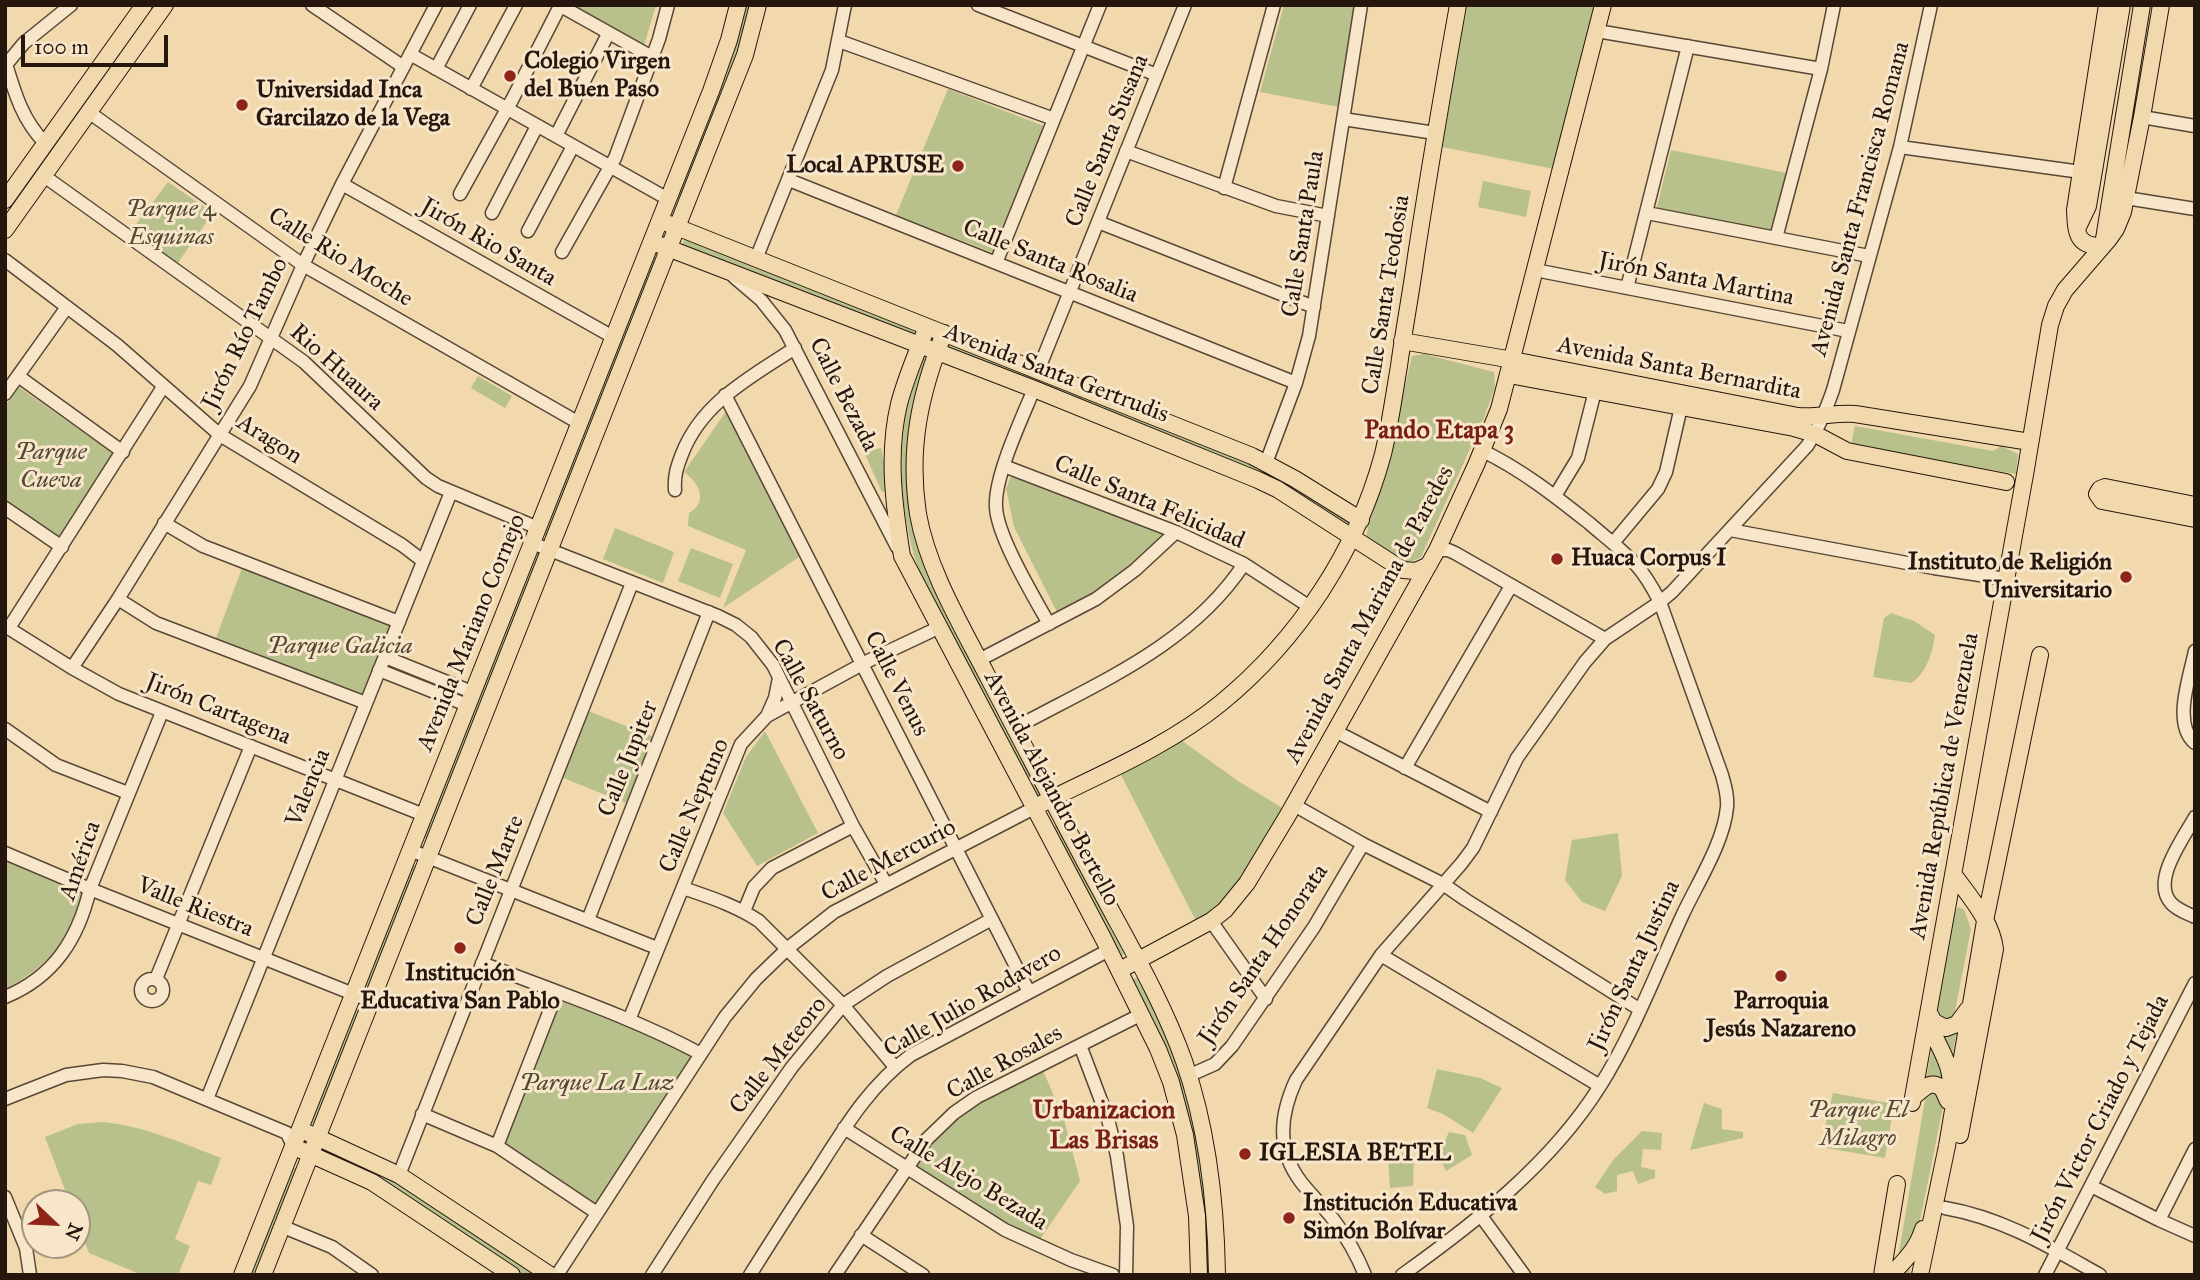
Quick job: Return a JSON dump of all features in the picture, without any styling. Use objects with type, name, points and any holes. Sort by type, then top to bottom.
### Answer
[{"type":"main road","points":[[6,197],[144,5]]},
{"type":"main road","points":[[5,230],[165,5]]},
{"type":"main road","name":"Avenida Mariano Cornejo","points":[[242,1275],[293,1136],[353,994],[722,62],[738,5]]},
{"type":"main road","name":"Avenida Mariano Cornejo","points":[[262,1275],[745,55],[758,5]]},
{"type":"main road","name":"Calle Santa Teodosia","points":[[1034,808],[1175,736],[1219,704],[1247,680],[1289,636],[1353,538],[1383,453],[1458,5]]},
{"type":"main road","name":"Avenida Santa Mariana de Paredes","points":[[1120,970],[1210,921],[1225,910],[1247,883],[1339,734],[1433,557],[1483,451],[1499,409],[1603,5]]},
{"type":"main road","points":[[2094,5],[2104,27]]},
{"type":"main road","points":[[2107,5],[2074,210],[2076,231],[2084,242],[2103,246],[2142,5]]},
{"type":"main road","points":[[2076,231],[2088,206],[2122,5]]},
{"type":"main road","name":"Avenida República de Venezuela","points":[[1948,1101],[1942,1088],[1932,1084],[1927,1085],[1912,1100],[2050,325],[2056,306],[2070,283],[2095,257],[2116,229],[2126,198],[2161,5]]},
{"type":"main road","name":"Avenida Santa Gertrudis","points":[[659,220],[1266,463],[1361,520]]},
{"type":"main road","name":"Avenida Santa Gertrudis","points":[[651,241],[1034,389],[1258,480],[1292,498],[1403,570],[1416,571],[1433,557]]},
{"type":"main road","name":"Avenida Alejandro Bertello","points":[[927,327],[902,393],[892,446],[894,507],[902,556],[1120,970],[1171,1082],[1185,1135],[1197,1216],[1199,1275]]},
{"type":"main road","name":"Avenida Alejandro Bertello","points":[[944,333],[924,389],[916,432],[915,484],[926,547],[936,574],[986,657],[1014,728],[1166,1017],[1188,1076],[1203,1131],[1217,1230],[1217,1275]]},
{"type":"main road","name":"Avenida Santa Bernardita","points":[[1402,341],[1595,391],[1794,428],[1815,434],[1847,451],[2006,482]]},
{"type":"main road","name":"Avenida Santa Bernardita","points":[[1511,368],[1798,416],[1855,414],[2030,442]]},
{"type":"main road","points":[[2195,505],[2105,487],[2097,494],[2102,501],[2195,519]]},
{"type":"main road","points":[[1920,1275],[1947,1146],[1986,921],[2040,655]]},
{"type":"main road","points":[[1931,1275],[1994,960],[1994,939],[1986,921],[1954,875]]},
{"type":"main road","points":[[1947,911],[1968,894],[1993,886]]},
{"type":"main road","points":[[1928,1014],[1939,1026],[1952,1027],[1961,1020],[1970,1005]]},
{"type":"main road","points":[[1891,1275],[1919,1242],[1948,1101],[1951,1075],[1931,1032],[1928,1014]]},
{"type":"main road","points":[[293,1136],[317,1136],[399,1175],[550,1275]]},
{"type":"main road","points":[[293,1136],[310,1154],[381,1187],[512,1275]]},
{"type":"main road","points":[[1882,1275],[1897,1184]]},
{"type":"street","points":[[46,143],[26,120],[6,65],[24,43],[71,5]]},
{"type":"street","points":[[312,5],[402,66]]},
{"type":"street","name":"Jirón Río Tambo","points":[[72,668],[250,386],[342,184],[436,5]]},
{"type":"street","points":[[436,69],[470,5]]},
{"type":"street","points":[[471,89],[516,5]]},
{"type":"street","points":[[562,252],[615,158],[668,5]]},
{"type":"street","points":[[756,259],[832,70],[845,5]]},
{"type":"street","points":[[978,5],[1157,75]]},
{"type":"street","points":[[1012,18],[1017,5]]},
{"type":"street","points":[[996,263],[1100,5]]},
{"type":"street","name":"Calle Santa Susana","points":[[1038,371],[1185,5]]},
{"type":"street","points":[[1224,188],[1274,5]]},
{"type":"street","name":"Calle Santa Paula","points":[[1266,463],[1296,383],[1314,307],[1361,5]]},
{"type":"street","points":[[1776,238],[1821,69],[1834,5]]},
{"type":"street","name":"Avenida Santa Francisca Romana","points":[[1366,1275],[1346,1238],[1292,1167],[1285,1146],[1283,1117],[1287,1098],[1296,1080],[1381,955],[1473,848],[1517,758],[1586,662],[1605,639],[1660,602],[1730,530],[1815,434],[1833,390],[1900,147],[1931,5]]},
{"type":"street","points":[[460,194],[559,6],[652,57]]},
{"type":"street","points":[[1597,31],[1821,69]]},
{"type":"street","points":[[556,136],[608,34]]},
{"type":"street","points":[[839,41],[1054,120]]},
{"type":"street","points":[[1627,288],[1688,46]]},
{"type":"street","points":[[410,54],[668,199]]},
{"type":"street","name":"Calle Rio Moche","points":[[90,113],[303,265],[579,423]]},
{"type":"street","points":[[2142,117],[2195,126]]},
{"type":"street","points":[[1343,119],[1435,133]]},
{"type":"street","points":[[492,213],[537,126]]},
{"type":"street","points":[[528,230],[573,146]]},
{"type":"street","points":[[1900,147],[2081,172]]},
{"type":"street","points":[[1126,151],[1276,206],[1328,216]]},
{"type":"street","name":"Rio Huaura","points":[[44,176],[304,362],[426,478],[535,535]]},
{"type":"street","name":"Calle Santa Rosalia","points":[[789,180],[1296,383]]},
{"type":"street","name":"Jirón Rio Santa","points":[[342,184],[613,337]]},
{"type":"street","points":[[2126,198],[2195,209]]},
{"type":"street","points":[[1647,213],[1869,256]]},
{"type":"street","points":[[1098,222],[1314,307]]},
{"type":"street","name":"Aragon","points":[[5,260],[117,345],[220,435],[402,545],[423,561]]},
{"type":"street","name":"Calle Bezada","points":[[725,270],[761,300],[785,330],[902,556]]},
{"type":"street","name":"Jirón Santa Martina","points":[[1535,270],[1848,331]]},
{"type":"street","points":[[5,394],[67,307]]},
{"type":"street","points":[[675,490],[674,475],[686,444],[700,421],[725,395],[795,348]]},
{"type":"street","points":[[18,376],[123,452]]},
{"type":"street","points":[[7,627],[62,548],[163,387]]},
{"type":"street","points":[[1034,389],[1004,466],[995,508],[1018,568],[1049,624]]},
{"type":"street","points":[[1555,496],[1578,458],[1595,391]]},
{"type":"street","name":"Calle Venus","points":[[725,395],[1029,992]]},
{"type":"street","points":[[1613,543],[1658,489],[1667,472],[1681,407]]},
{"type":"street","name":"Jirón Santa Justina","points":[[1402,1275],[1481,1216],[1547,1153],[1573,1124],[1600,1086],[1710,858],[1727,806],[1723,775],[1651,584],[1613,543],[1555,496],[1522,472],[1483,451]]},
{"type":"street","name":"Calle Santa Felicidad","points":[[1004,466],[1176,533],[1244,564],[1310,607]]},
{"type":"street","name":"Valencia","points":[[207,1099],[451,492]]},
{"type":"street","points":[[5,508],[62,548]]},
{"type":"street","points":[[164,523],[203,546],[399,622]]},
{"type":"street","points":[[1730,530],[2006,579]]},
{"type":"street","points":[[986,657],[1096,599],[1120,583],[1176,533]]},
{"type":"street","name":"Calle Saturno","points":[[535,535],[549,550],[709,612],[736,625],[751,637],[773,665],[853,826],[886,884]]},
{"type":"street","name":"Avenida Santa Gertrudis","points":[[1433,557],[1448,550],[1605,639]]},
{"type":"street","points":[[1014,728],[1121,673],[1156,650],[1211,605],[1244,564]]},
{"type":"street","name":"Calle Marte","points":[[399,1175],[632,583]]},
{"type":"street","points":[[1405,768],[1511,586]]},
{"type":"street","points":[[118,599],[156,623],[366,703]]},
{"type":"street","name":"Calle Jupiter","points":[[588,920],[709,612]]},
{"type":"street","name":"Jirón Cartagena","points":[[7,627],[119,694],[424,815]]},
{"type":"street","name":"Calle Neptuno","points":[[629,1020],[741,744],[767,716],[940,627]]},
{"type":"street","points":[[2195,651],[2183,720],[2184,728],[2195,743]]},
{"type":"street","points":[[385,657],[470,699]]},
{"type":"street","points":[[379,670],[470,699]]},
{"type":"street","points":[[767,716],[775,698],[779,678]]},
{"type":"street","name":"América","points":[[5,997],[27,986],[58,960],[77,931],[90,889],[162,712]]},
{"type":"street","points":[[5,729],[56,765],[128,793]]},
{"type":"street","points":[[1339,734],[1491,812]]},
{"type":"street","points":[[156,979],[251,746]]},
{"type":"street","points":[[1294,805],[1363,844],[1443,884],[1639,1009]]},
{"type":"street","name":"Calle Mercurio","points":[[557,1275],[701,1054],[755,979],[788,948],[834,912],[1034,808]]},
{"type":"street","points":[[2195,817],[2171,861],[2163,886],[2171,904],[2195,917]]},
{"type":"street","points":[[744,911],[754,887],[772,868],[853,826]]},
{"type":"street","name":"Jirón Santa Honorata","points":[[1188,1076],[1209,1068],[1223,1057],[1314,928],[1363,844]]},
{"type":"street","points":[[410,850],[657,948]]},
{"type":"street","name":"Valle Riestra","points":[[5,853],[371,1001]]},
{"type":"street","points":[[683,888],[744,911],[759,920],[843,1005],[895,1068]]},
{"type":"street","name":"Calle Meteoro","points":[[652,1275],[713,1180],[792,1067],[843,1005],[887,976],[992,919]]},
{"type":"street","points":[[1210,921],[1266,999]]},
{"type":"street","name":"Calle Julio Rodavero","points":[[750,1275],[844,1128],[872,1090],[895,1068],[911,1055],[1109,950]]},
{"type":"street","points":[[1381,955],[1600,1086]]},
{"type":"street","points":[[482,963],[629,1020],[701,1054]]},
{"type":"street","name":"Jirón Victor Criado y Tejada","points":[[2046,1275],[2195,983]]},
{"type":"street","points":[[497,1146],[557,992]]},
{"type":"street","name":"Calle Rosales","points":[[835,1275],[906,1166],[926,1140],[954,1113],[978,1097],[1142,1014]]},
{"type":"street","points":[[1080,1045],[1108,1119],[1117,1156],[1127,1226],[1126,1275]]},
{"type":"street","points":[[5,1099],[66,1075],[103,1070],[138,1073],[293,1136]]},
{"type":"street","points":[[422,1114],[497,1146],[597,1213]]},
{"type":"street","name":"Calle Alejo Bezada","points":[[844,1128],[1004,1230],[1113,1275]]},
{"type":"street","points":[[2159,1220],[2195,1149]]},
{"type":"street","points":[[2091,1186],[2195,1236]]},
{"type":"street","points":[[5,1197],[26,1248],[30,1275]]},
{"type":"street","points":[[1945,1209],[1984,1216],[2101,1275]]},
{"type":"street","points":[[1481,1216],[1524,1275]]},
{"type":"street","points":[[281,1226],[332,1247],[352,1268],[372,1275]]},
{"type":"street","points":[[861,1235],[923,1275]]},
{"type":"street","points":[[1099,1270],[1114,1265],[1127,1251]]},
{"type":"green space","points":[[565,5],[656,5],[643,49]]},
{"type":"green space","points":[[744,5],[754,5],[751,22],[678,203],[735,47]]},
{"type":"green space","points":[[1284,5],[1357,5],[1339,107],[1260,92]]},
{"type":"green space","points":[[1467,5],[1598,5],[1554,169],[1442,147]]},
{"type":"green space","points":[[948,89],[1044,126],[994,253],[896,215]]},
{"type":"green space","points":[[1671,150],[1792,174],[1774,233],[1656,211]]},
{"type":"green space","points":[[1483,181],[1531,191],[1526,217],[1478,207]]},
{"type":"green space","name":"Parque 4 Esquinas","points":[[168,182],[213,213],[177,264],[131,231]]},
{"type":"green space","points":[[685,238],[919,326],[919,333],[913,337],[681,246]]},
{"type":"green space","points":[[654,257],[660,258],[554,539],[544,535]]},
{"type":"green space","points":[[950,341],[1259,466],[1350,517],[1348,526],[947,349]]},
{"type":"green space","points":[[1424,354],[1494,372],[1495,387],[1484,418],[1421,557],[1405,565],[1366,539],[1368,528],[1364,529],[1384,475],[1412,356]]},
{"type":"green space","points":[[923,357],[930,361],[921,387],[918,539],[1045,790],[1038,797],[930,594],[915,559],[904,508],[902,457],[908,406]]},
{"type":"green space","points":[[478,376],[512,396],[505,408],[471,388]]},
{"type":"green space","name":"Parque Cueva","points":[[19,387],[113,454],[60,540],[5,502],[5,406]]},
{"type":"green space","points":[[729,407],[802,555],[723,608],[746,550],[688,526],[689,513],[699,503],[700,492],[694,481],[684,472]]},
{"type":"green space","points":[[1855,426],[1993,451],[2001,446],[2018,454],[2016,474],[1855,446],[1851,444]]},
{"type":"green space","points":[[881,448],[890,491],[882,492],[864,452]]},
{"type":"green space","points":[[1011,476],[1164,535],[1132,569],[1059,616],[1014,527],[1006,489]]},
{"type":"green space","points":[[615,528],[674,552],[663,583],[603,559]]},
{"type":"green space","points":[[691,548],[733,564],[720,598],[678,581]]},
{"type":"green space","points":[[537,552],[542,554],[434,841],[423,837],[433,808]]},
{"type":"green space","name":"Parque Galicia","points":[[242,568],[392,626],[363,697],[216,638]]},
{"type":"green space","points":[[1891,613],[1914,621],[1935,635],[1928,662],[1921,674],[1911,683],[1873,677],[1884,618]]},
{"type":"green space","points":[[583,709],[659,739],[633,806],[556,775]]},
{"type":"green space","points":[[765,731],[818,833],[757,866],[723,813],[746,757]]},
{"type":"green space","points":[[1181,740],[1238,781],[1281,807],[1282,811],[1239,883],[1226,899],[1197,923],[1120,773]]},
{"type":"green space","points":[[1062,822],[1128,952],[1121,956],[1053,827]]},
{"type":"green space","points":[[1618,833],[1622,876],[1605,911],[1582,902],[1565,880],[1572,840]]},
{"type":"green space","points":[[5,861],[84,895],[71,926],[55,951],[33,971],[5,989]]},
{"type":"green space","points":[[410,864],[421,868],[372,992],[360,990]]},
{"type":"green space","points":[[1958,907],[1964,909],[1971,929],[1954,1016],[1950,1021],[1936,1015]]},
{"type":"green space","points":[[1142,975],[1177,1056],[1208,1173],[1213,1275],[1201,1275],[1195,1163],[1131,981]]},
{"type":"green space","name":"Parque La Luz","points":[[557,992],[701,1054],[597,1213],[497,1146]]},
{"type":"green space","points":[[359,1002],[367,1006],[319,1126],[310,1123]]},
{"type":"green space","points":[[1935,1030],[1957,1031],[1947,1080],[1939,1077],[1926,1079]]},
{"type":"green space","points":[[1041,1066],[1064,1119],[1080,1181],[1036,1245],[906,1166],[954,1113]]},
{"type":"green space","points":[[1437,1069],[1480,1078],[1502,1088],[1473,1133],[1443,1114],[1427,1108]]},
{"type":"green space","name":"Parque El Milagro","points":[[1833,1093],[1894,1104],[1885,1158],[1820,1147]]},
{"type":"green space","points":[[1936,1093],[1943,1107],[1909,1275],[1895,1275],[1926,1094]]},
{"type":"green space","points":[[1704,1103],[1722,1109],[1722,1129],[1743,1132],[1743,1138],[1690,1150]]},
{"type":"green space","points":[[103,1122],[148,1131],[221,1158],[211,1185],[198,1181],[175,1239],[190,1246],[178,1275],[142,1275],[91,1254],[91,1189],[65,1189],[45,1137],[78,1124]]},
{"type":"green space","points":[[1642,1131],[1662,1133],[1661,1150],[1643,1149],[1641,1167],[1655,1170],[1655,1178],[1638,1184],[1633,1171],[1617,1175],[1617,1191],[1605,1194],[1595,1187],[1614,1159]]},
{"type":"green space","points":[[1449,1132],[1465,1135],[1472,1155],[1446,1171],[1438,1155]]},
{"type":"green space","points":[[324,1146],[395,1179],[540,1275],[520,1275],[390,1188],[321,1157]]},
{"type":"green space","points":[[1410,1153],[1414,1156],[1413,1186],[1390,1188],[1388,1154]]},
{"type":"green space","points":[[292,1167],[302,1170],[260,1275],[248,1275]]},
{"type":"place","name":"Colegio Virgen del Buen Paso","points":[[510,76]]},
{"type":"place","name":"Universidad Inca Garcilazo de la Vega","points":[[242,105]]},
{"type":"place","name":"Local APRUSE","points":[[958,166]]},
{"type":"place","name":"Huaca Corpus I","points":[[1557,559]]},
{"type":"place","name":"Instituto de Religión Universitario","points":[[2126,577]]},
{"type":"place","name":"Institución Educativa San Pablo","points":[[460,948]]},
{"type":"place","name":"Parroquia Jesús Nazareno","points":[[1781,976]]},
{"type":"place","name":"IGLESIA BETEL","points":[[1245,1154]]},
{"type":"place","name":"Institución Educativa Simón Bolívar","points":[[1289,1218]]},
{"type":"district","name":"Pando Etapa 3","points":[[1439,432]]},
{"type":"district","name":"Urbanizacion Las Brisas","points":[[1104,1127]]}]
